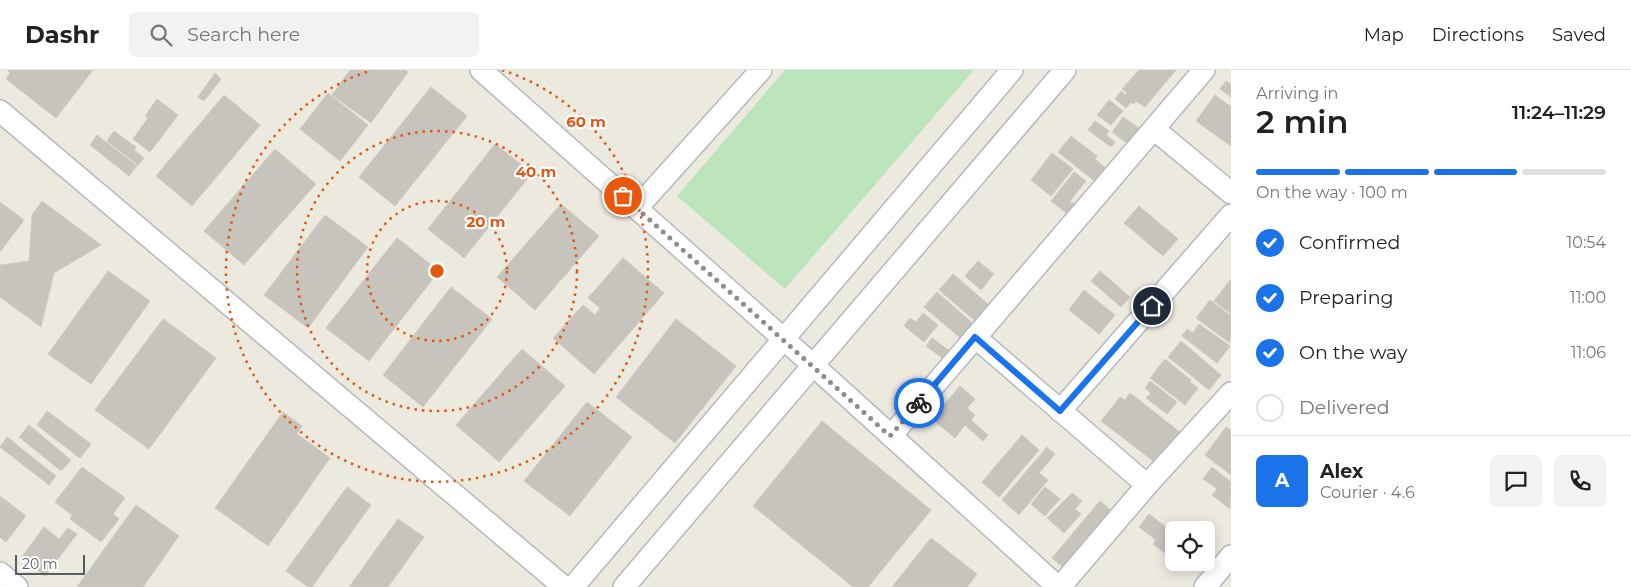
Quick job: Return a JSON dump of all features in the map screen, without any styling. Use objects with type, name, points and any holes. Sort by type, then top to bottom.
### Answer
[{"type":"street","points":[[481,70],[1059,587],[1147,485],[1231,394]]},
{"type":"street","points":[[637,208],[760,70]]},
{"type":"street","points":[[573,587],[1012,70]]},
{"type":"street","points":[[624,587],[1065,70]]},
{"type":"street","points":[[890,436],[1204,70]]},
{"type":"street","points":[[0,110],[564,587]]},
{"type":"street","points":[[1154,129],[1231,193]]},
{"type":"street","points":[[1060,411],[1231,215]]},
{"type":"street","points":[[975,337],[1147,485]]},
{"type":"street","points":[[1205,587],[1231,556]]},
{"type":"street","points":[[0,574],[17,587]]},
{"type":"green space","points":[[785,70],[974,70],[785,289],[677,196]]},
{"type":"building","points":[[7,70],[93,70],[56,118],[6,79],[10,73]]},
{"type":"building","points":[[350,70],[405,70],[408,72],[371,123],[332,95]]},
{"type":"building","points":[[1139,70],[1176,70],[1145,107],[1136,101],[1134,104],[1131,102],[1126,108],[1115,99],[1121,91],[1125,95],[1127,93],[1122,89]]},
{"type":"building","points":[[215,73],[221,79],[204,101],[198,97]]},
{"type":"building","points":[[1226,81],[1231,84],[1231,97],[1220,89]]},
{"type":"building","points":[[431,87],[467,116],[395,206],[359,177]]},
{"type":"building","points":[[328,93],[368,125],[340,161],[300,129]]},
{"type":"building","points":[[224,95],[260,125],[192,206],[156,176]]},
{"type":"building","points":[[1215,95],[1231,107],[1231,146],[1196,121]]},
{"type":"building","points":[[157,99],[178,115],[150,152],[133,139],[148,118],[145,116]]},
{"type":"building","points":[[1109,100],[1123,111],[1111,125],[1097,115]]},
{"type":"building","points":[[1123,117],[1144,132],[1132,147],[1112,132]]},
{"type":"building","points":[[1095,121],[1109,131],[1106,135],[1115,142],[1111,147],[1088,130]]},
{"type":"building","points":[[114,131],[136,147],[134,150],[144,158],[138,165],[107,141]]},
{"type":"building","points":[[97,135],[137,166],[129,176],[90,145]]},
{"type":"building","points":[[1071,136],[1097,156],[1095,159],[1111,173],[1101,186],[1058,152]]},
{"type":"building","points":[[495,144],[532,173],[464,258],[428,229]]},
{"type":"building","points":[[275,149],[316,184],[244,265],[204,231]]},
{"type":"building","points":[[1052,153],[1073,169],[1051,196],[1031,180]]},
{"type":"building","points":[[1074,172],[1086,181],[1070,201],[1081,209],[1073,218],[1051,201]]},
{"type":"building","points":[[42,201],[101,245],[54,273],[41,327],[0,297],[0,265],[29,261],[32,215]]},
{"type":"building","points":[[0,202],[24,220],[0,252]]},
{"type":"building","points":[[561,204],[599,236],[535,310],[497,277]]},
{"type":"building","points":[[1139,206],[1178,239],[1163,256],[1124,223]]},
{"type":"building","points":[[325,215],[368,247],[308,328],[264,295]]},
{"type":"building","points":[[397,238],[439,271],[369,361],[326,328]]},
{"type":"building","points":[[623,258],[664,293],[594,374],[553,338],[583,305],[595,315],[600,308],[588,298]]},
{"type":"building","points":[[978,261],[994,274],[981,290],[965,276]]},
{"type":"building","points":[[108,271],[150,301],[91,384],[48,354]]},
{"type":"building","points":[[1100,271],[1130,297],[1121,307],[1091,281]]},
{"type":"building","points":[[953,274],[995,310],[981,326],[939,290]]},
{"type":"building","points":[[1231,279],[1231,314],[1214,301]]},
{"type":"building","points":[[451,287],[492,319],[423,407],[383,375]]},
{"type":"building","points":[[1084,290],[1115,315],[1099,334],[1069,310]]},
{"type":"building","points":[[937,292],[976,326],[964,341],[924,307]]},
{"type":"building","points":[[1210,300],[1231,316],[1230,343],[1196,318]]},
{"type":"building","points":[[923,313],[938,325],[924,342],[904,326],[910,318],[916,322]]},
{"type":"building","points":[[163,319],[216,358],[149,449],[95,410]]},
{"type":"building","points":[[676,319],[736,366],[675,443],[616,397]]},
{"type":"building","points":[[1199,324],[1230,346],[1217,363],[1182,336],[1187,329],[1193,333]]},
{"type":"building","points":[[932,338],[954,354],[948,362],[926,346]]},
{"type":"building","points":[[1181,341],[1221,375],[1209,390],[1168,357]]},
{"type":"building","points":[[522,349],[565,386],[499,462],[456,425]]},
{"type":"building","points":[[1165,359],[1198,388],[1185,405],[1150,378]]},
{"type":"building","points":[[1150,381],[1177,402],[1167,414],[1146,398],[1151,393],[1145,388]]},
{"type":"building","points":[[960,386],[975,399],[967,408],[975,415],[971,420],[988,435],[983,441],[965,425],[955,438],[932,419]]},
{"type":"building","points":[[1130,393],[1181,433],[1157,464],[1101,421],[1120,397],[1125,400]]},
{"type":"building","points":[[587,402],[632,437],[570,516],[524,481]]},
{"type":"building","points":[[47,411],[91,444],[80,458],[37,425]]},
{"type":"building","points":[[283,412],[302,426],[297,434],[330,458],[268,546],[215,508]]},
{"type":"building","points":[[822,421],[931,510],[868,587],[853,587],[753,506]]},
{"type":"building","points":[[29,425],[71,460],[61,471],[19,437]]},
{"type":"building","points":[[1226,427],[1231,430],[1231,475],[1205,455]]},
{"type":"building","points":[[1022,435],[1039,450],[999,497],[982,482]]},
{"type":"building","points":[[7,437],[56,476],[49,485],[0,447]]},
{"type":"building","points":[[1047,447],[1055,454],[1039,473],[1048,480],[1019,515],[1002,500]]},
{"type":"building","points":[[82,467],[125,498],[113,514],[119,519],[101,542],[70,519],[72,515],[55,502]]},
{"type":"building","points":[[1212,467],[1231,482],[1230,509],[1212,495],[1217,489],[1203,479]]},
{"type":"building","points":[[347,487],[371,505],[312,587],[308,587],[286,571]]},
{"type":"building","points":[[1045,487],[1060,499],[1045,516],[1031,504]]},
{"type":"building","points":[[1072,493],[1082,501],[1075,509],[1081,514],[1064,533],[1047,518]]},
{"type":"building","points":[[0,496],[26,516],[6,542],[0,537]]},
{"type":"building","points":[[1100,501],[1118,516],[1070,573],[1052,558]]},
{"type":"building","points":[[136,505],[179,536],[143,587],[77,587]]},
{"type":"building","points":[[1149,514],[1165,526],[1165,553],[1153,544],[1156,540],[1139,527]]},
{"type":"building","points":[[398,519],[424,537],[388,587],[349,587]]},
{"type":"building","points":[[44,527],[59,539],[68,528],[77,534],[45,576],[21,558]]},
{"type":"building","points":[[931,538],[977,574],[967,587],[892,587]]},
{"type":"way so far","points":[[623,196],[890,436],[919,403]]},
{"type":"route","points":[[919,403],[975,337],[1060,411],[1152,306]]}]
